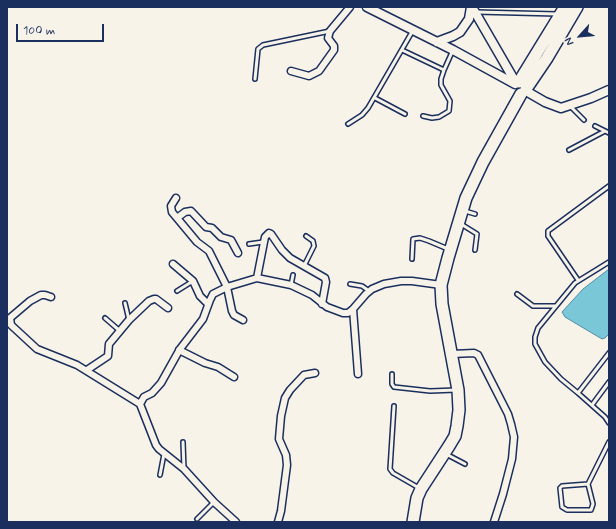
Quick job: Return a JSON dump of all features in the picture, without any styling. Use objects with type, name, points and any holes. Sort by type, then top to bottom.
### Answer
[{"type":"highway","points":[[520,87],[547,58],[577,7]]},
{"type":"highway","points":[[413,522],[417,498],[421,489],[455,436],[457,426],[459,410],[458,390],[443,313],[441,285],[458,222],[462,209],[483,162],[520,87],[563,10]]},
{"type":"main road","points":[[367,7],[453,50],[556,108],[570,106],[609,90]]},
{"type":"main road","points":[[437,42],[460,32],[470,19],[473,9]]},
{"type":"main road","points":[[473,9],[520,87]]},
{"type":"street","points":[[291,71],[309,76],[319,71],[334,50],[334,46],[328,38],[330,31],[350,7]]},
{"type":"street","points":[[176,198],[171,209],[197,242],[209,251],[227,287],[232,311],[234,315],[242,320]]},
{"type":"street","points":[[177,218],[185,212],[191,211],[206,227],[212,228],[221,237],[231,240],[238,253]]},
{"type":"street","points":[[257,278],[263,242],[266,235],[271,234],[285,254],[325,278],[326,282],[322,304]]},
{"type":"street","points":[[173,264],[193,281],[200,296],[208,304]]},
{"type":"street","points":[[140,404],[144,397],[152,393],[161,383],[179,350],[203,319],[213,294],[227,287],[257,278],[291,285],[312,295],[331,310],[348,313],[369,291],[384,284],[412,281],[441,285]]},
{"type":"street","points":[[51,297],[41,295],[30,301],[10,318],[10,322],[37,349],[77,364],[140,404],[156,445],[164,454],[184,469],[214,502],[236,522]]},
{"type":"street","points":[[87,370],[108,356],[108,346],[129,320],[149,301],[154,299],[168,308]]},
{"type":"street","points":[[353,309],[358,374]]},
{"type":"street","points":[[179,350],[223,370],[234,377]]},
{"type":"street","points":[[452,354],[474,353],[478,355],[508,414],[511,424],[514,437],[512,459],[495,522]]},
{"type":"street","points":[[278,522],[282,511],[287,465],[286,456],[279,439],[281,416],[285,398],[304,376],[315,373]]},
{"type":"lane","points":[[473,9],[563,10]]},
{"type":"lane","points":[[348,124],[362,115],[375,98],[413,30]]},
{"type":"lane","points":[[255,79],[258,49],[262,45],[330,31]]},
{"type":"lane","points":[[402,50],[444,70]]},
{"type":"lane","points":[[422,116],[432,118],[439,117],[449,111],[450,101],[441,85],[441,79],[453,50]]},
{"type":"lane","points":[[375,98],[405,114]]},
{"type":"lane","points":[[570,106],[584,120]]},
{"type":"lane","points":[[595,126],[609,133]]},
{"type":"lane","points":[[568,150],[605,131]]},
{"type":"lane","points":[[578,280],[548,236],[548,231],[609,186]]},
{"type":"lane","points":[[462,209],[475,214]]},
{"type":"lane","points":[[458,222],[478,234],[475,250]]},
{"type":"lane","points":[[304,266],[314,246],[313,241],[306,236]]},
{"type":"lane","points":[[412,259],[414,239],[420,238],[450,250]]},
{"type":"lane","points":[[249,244],[263,242]]},
{"type":"lane","points":[[609,262],[578,280],[555,306],[538,328],[534,336],[535,344],[545,362],[561,379],[605,417],[609,423]]},
{"type":"lane","points":[[291,285],[293,275]]},
{"type":"lane","points":[[177,291],[193,281]]},
{"type":"lane","points":[[350,284],[362,286],[369,291]]},
{"type":"lane","points":[[517,294],[533,306],[555,306]]},
{"type":"lane","points":[[125,304],[129,320]]},
{"type":"lane","points":[[105,318],[120,331]]},
{"type":"lane","points":[[578,393],[609,353]]},
{"type":"lane","points":[[392,374],[392,384],[394,387],[430,391],[458,390]]},
{"type":"lane","points":[[592,405],[609,382]]},
{"type":"lane","points":[[394,406],[390,469],[392,474],[421,489]]},
{"type":"lane","points":[[183,442],[184,469]]},
{"type":"lane","points":[[588,484],[562,486],[560,488],[562,507],[567,510],[591,510],[593,504],[588,484],[609,442]]},
{"type":"lane","points":[[444,453],[465,464]]},
{"type":"lane","points":[[160,475],[164,454]]},
{"type":"lane","points":[[197,519],[214,502]]},
{"type":"water","points":[[609,269],[609,334],[602,339],[565,317],[562,312],[583,289]]}]
